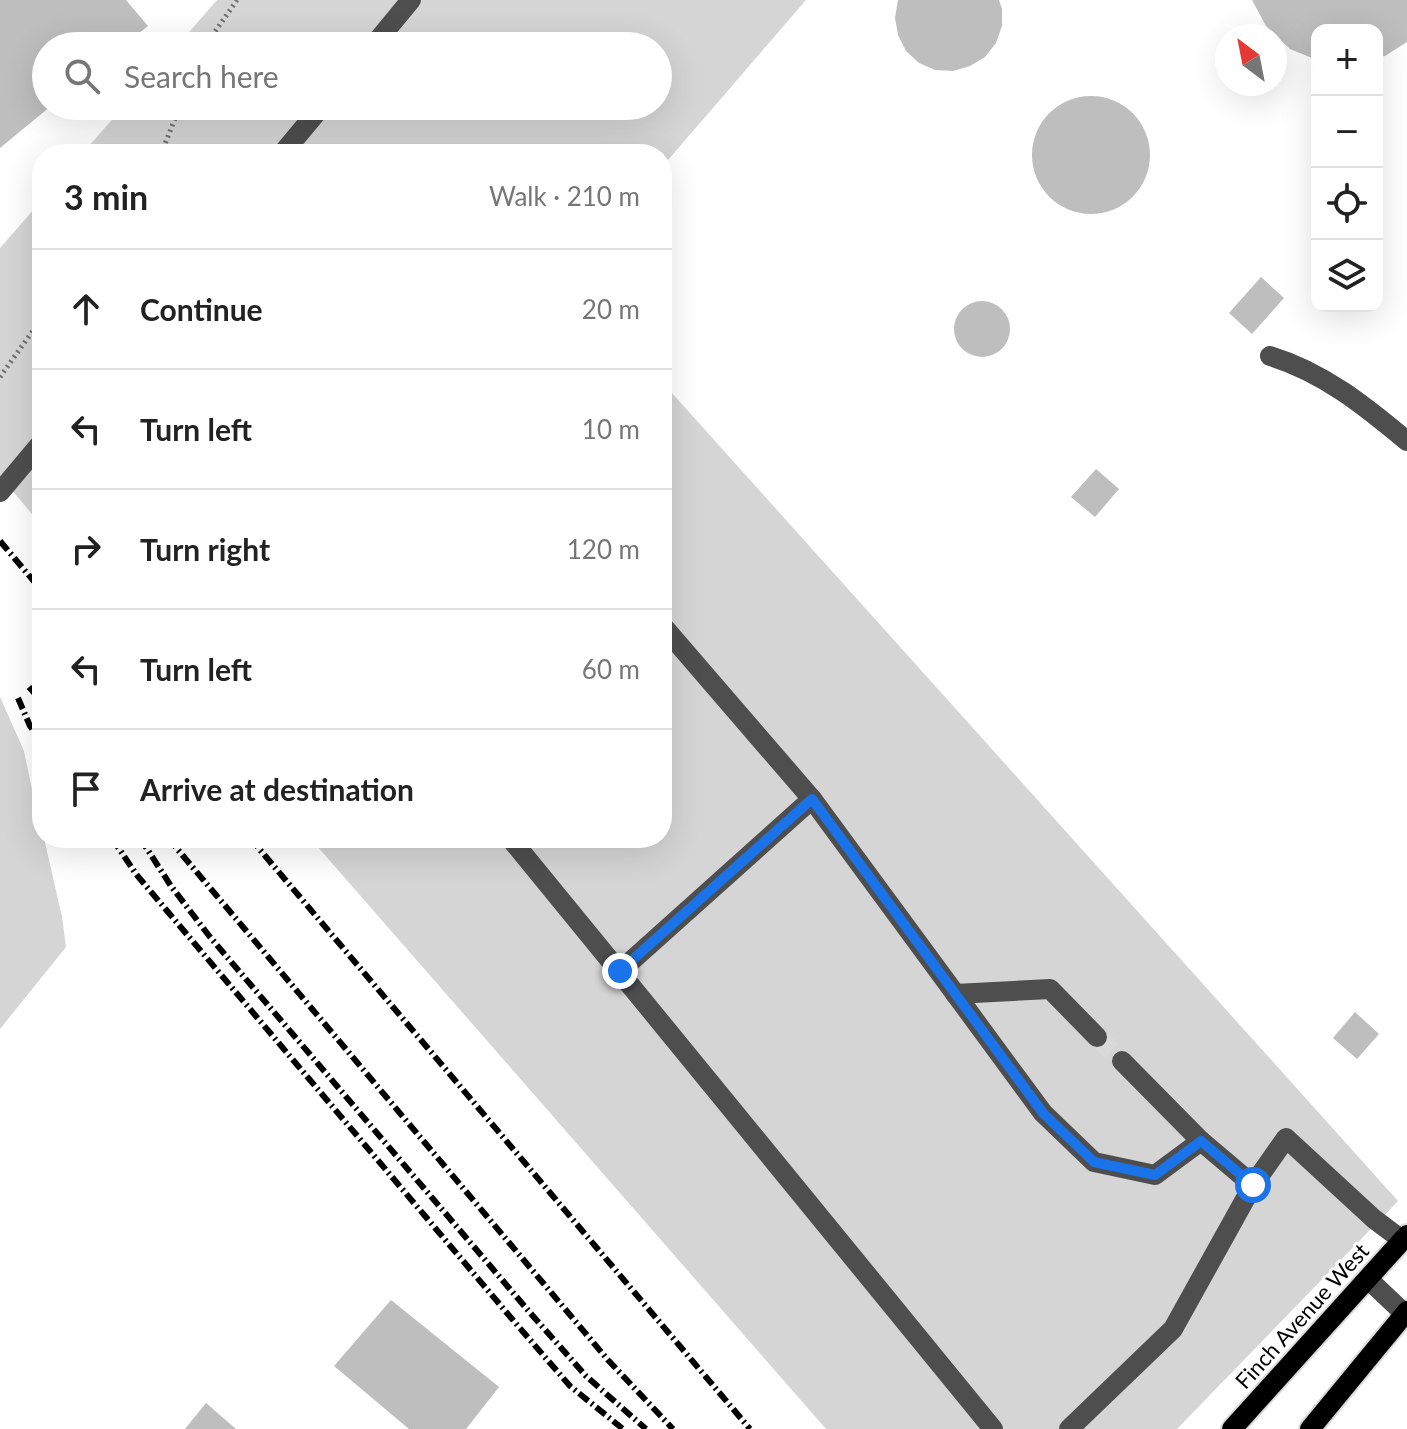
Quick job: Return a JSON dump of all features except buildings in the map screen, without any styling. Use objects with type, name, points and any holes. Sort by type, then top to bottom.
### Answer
[{"type":"main road","name":"Finch Avenue West","points":[[1232,1429],[1405,1238]]},
{"type":"main road","points":[[1310,1429],[1406,1314]]},
{"type":"lane","points":[[385,32],[411,0]]},
{"type":"lane","points":[[290,144],[310,120]]},
{"type":"lane","points":[[1270,356],[1294,363],[1356,398],[1407,441]]},
{"type":"lane","points":[[0,492],[32,454]]},
{"type":"lane","points":[[672,637],[812,799],[1043,1113],[1094,1162],[1155,1175],[1201,1141]]},
{"type":"lane","points":[[620,971],[812,799]]},
{"type":"lane","points":[[518,848],[993,1429]]},
{"type":"lane","points":[[955,994],[1050,989],[1097,1037]]},
{"type":"lane","points":[[1122,1061],[1201,1141],[1253,1185]]},
{"type":"lane","points":[[1069,1429],[1173,1329],[1253,1185],[1286,1138],[1374,1219],[1405,1238]]},
{"type":"lane","points":[[1368,1279],[1406,1314]]},
{"type":"path","points":[[215,32],[237,0]]},
{"type":"path","points":[[165,144],[174,120]]},
{"type":"path","points":[[0,377],[32,332]]},
{"type":"shaded area","points":[[217,0],[806,0],[672,155],[672,144],[91,144],[112,120],[672,120],[672,32],[189,32]]},
{"type":"shaded area","points":[[32,211],[32,514],[0,476],[0,248]]},
{"type":"shaded area","points":[[672,393],[1398,1201],[1177,1429],[826,1429],[319,848],[672,848]]},
{"type":"shaded area","points":[[0,697],[24,751],[32,790],[32,848],[46,848],[66,947],[0,1029]]},
{"type":"tunnel","points":[[1097,1037],[1122,1061]]},
{"type":"railway","points":[[0,541],[32,579]]},
{"type":"railway","points":[[29,687],[32,690]]},
{"type":"railway","points":[[18,698],[32,728]]},
{"type":"railway","points":[[119,848],[136,874],[570,1386],[623,1429]]},
{"type":"railway","points":[[146,848],[210,937],[532,1315],[586,1376],[646,1429]]},
{"type":"railway","points":[[176,848],[608,1360],[673,1429]]},
{"type":"railway","points":[[258,848],[750,1429]]},
{"type":"route","points":[[620,971],[812,799],[1043,1113],[1094,1162],[1155,1175],[1201,1141],[1253,1185]]}]
